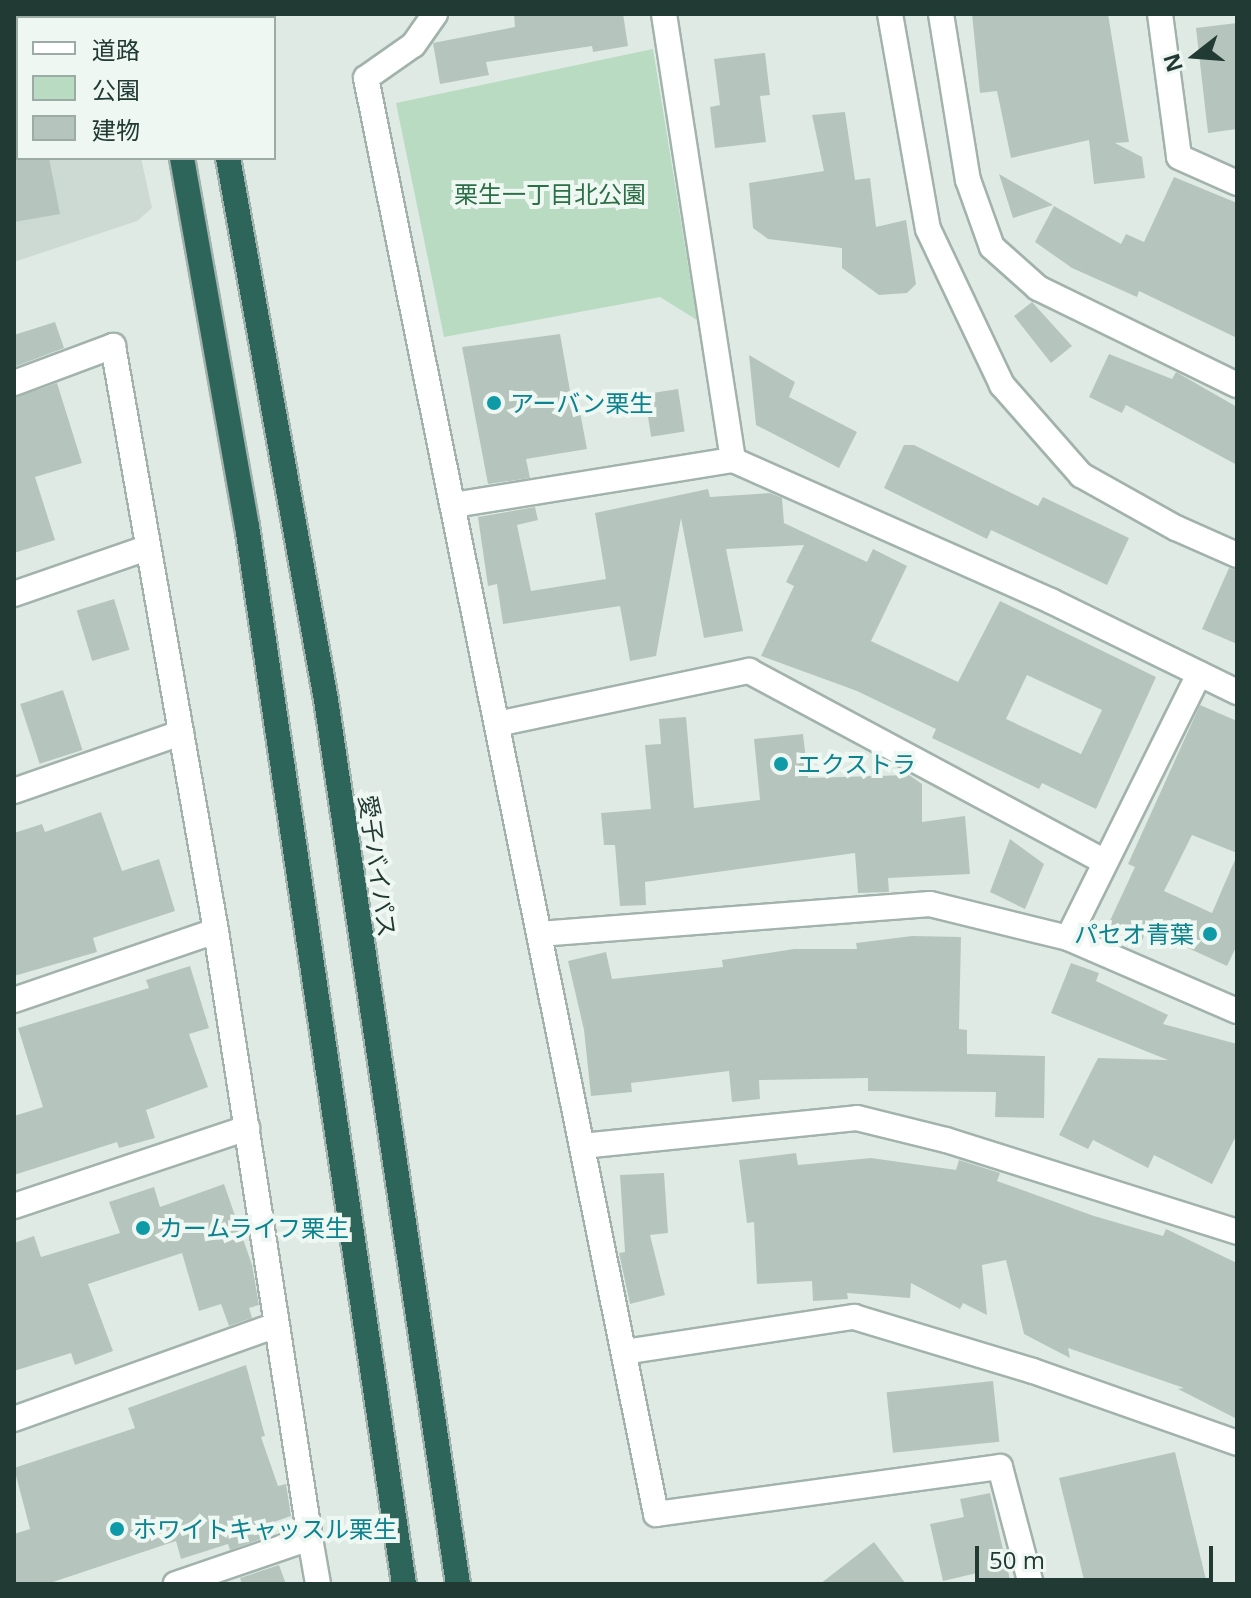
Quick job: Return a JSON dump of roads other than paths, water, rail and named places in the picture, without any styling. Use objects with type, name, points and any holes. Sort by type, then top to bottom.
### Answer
[{"type":"highway","points":[[182,160],[247,526],[404,1584]]},
{"type":"highway","name":"愛子バイパス","points":[[228,160],[326,700],[458,1584]]},
{"type":"street","points":[[435,14],[413,45],[366,78],[656,1514],[1000,1467],[1031,1584]]},
{"type":"street","points":[[664,14],[733,460]]},
{"type":"street","points":[[890,14],[928,229],[1002,385],[1081,475],[1176,528],[1237,555]]},
{"type":"street","points":[[941,14],[968,180],[992,247],[1038,288],[1237,385]]},
{"type":"street","points":[[1160,14],[1179,157],[1237,183]]},
{"type":"street","points":[[14,383],[113,346],[216,931],[318,1584]]},
{"type":"street","points":[[454,505],[733,460],[1051,601],[1237,692]]},
{"type":"street","points":[[14,594],[147,548]]},
{"type":"street","points":[[497,724],[749,671],[1105,862]]},
{"type":"street","points":[[1068,938],[1199,674]]},
{"type":"street","points":[[14,791],[181,733]]},
{"type":"street","points":[[539,934],[930,904],[1068,938],[1237,1011]]},
{"type":"street","points":[[14,1000],[216,931]]},
{"type":"street","points":[[582,1146],[857,1118],[946,1140],[1237,1232]]},
{"type":"street","points":[[14,1206],[247,1128]]},
{"type":"street","points":[[624,1352],[854,1317],[1033,1371],[1237,1443]]},
{"type":"street","points":[[14,1419],[277,1325]]},
{"type":"street","points":[[176,1584],[310,1538]]},
{"type":"place","name":"アーバン栗生","points":[[494,403]]},
{"type":"place","name":"エクストラ","points":[[781,764]]},
{"type":"place","name":"パセオ青葉","points":[[1210,934]]},
{"type":"place","name":"カームライフ栗生","points":[[143,1228]]},
{"type":"place","name":"ホワイトキャッスル栗生","points":[[117,1529]]},
{"type":"park label","name":"栗生一丁目北公園","points":[[550,194]]}]
